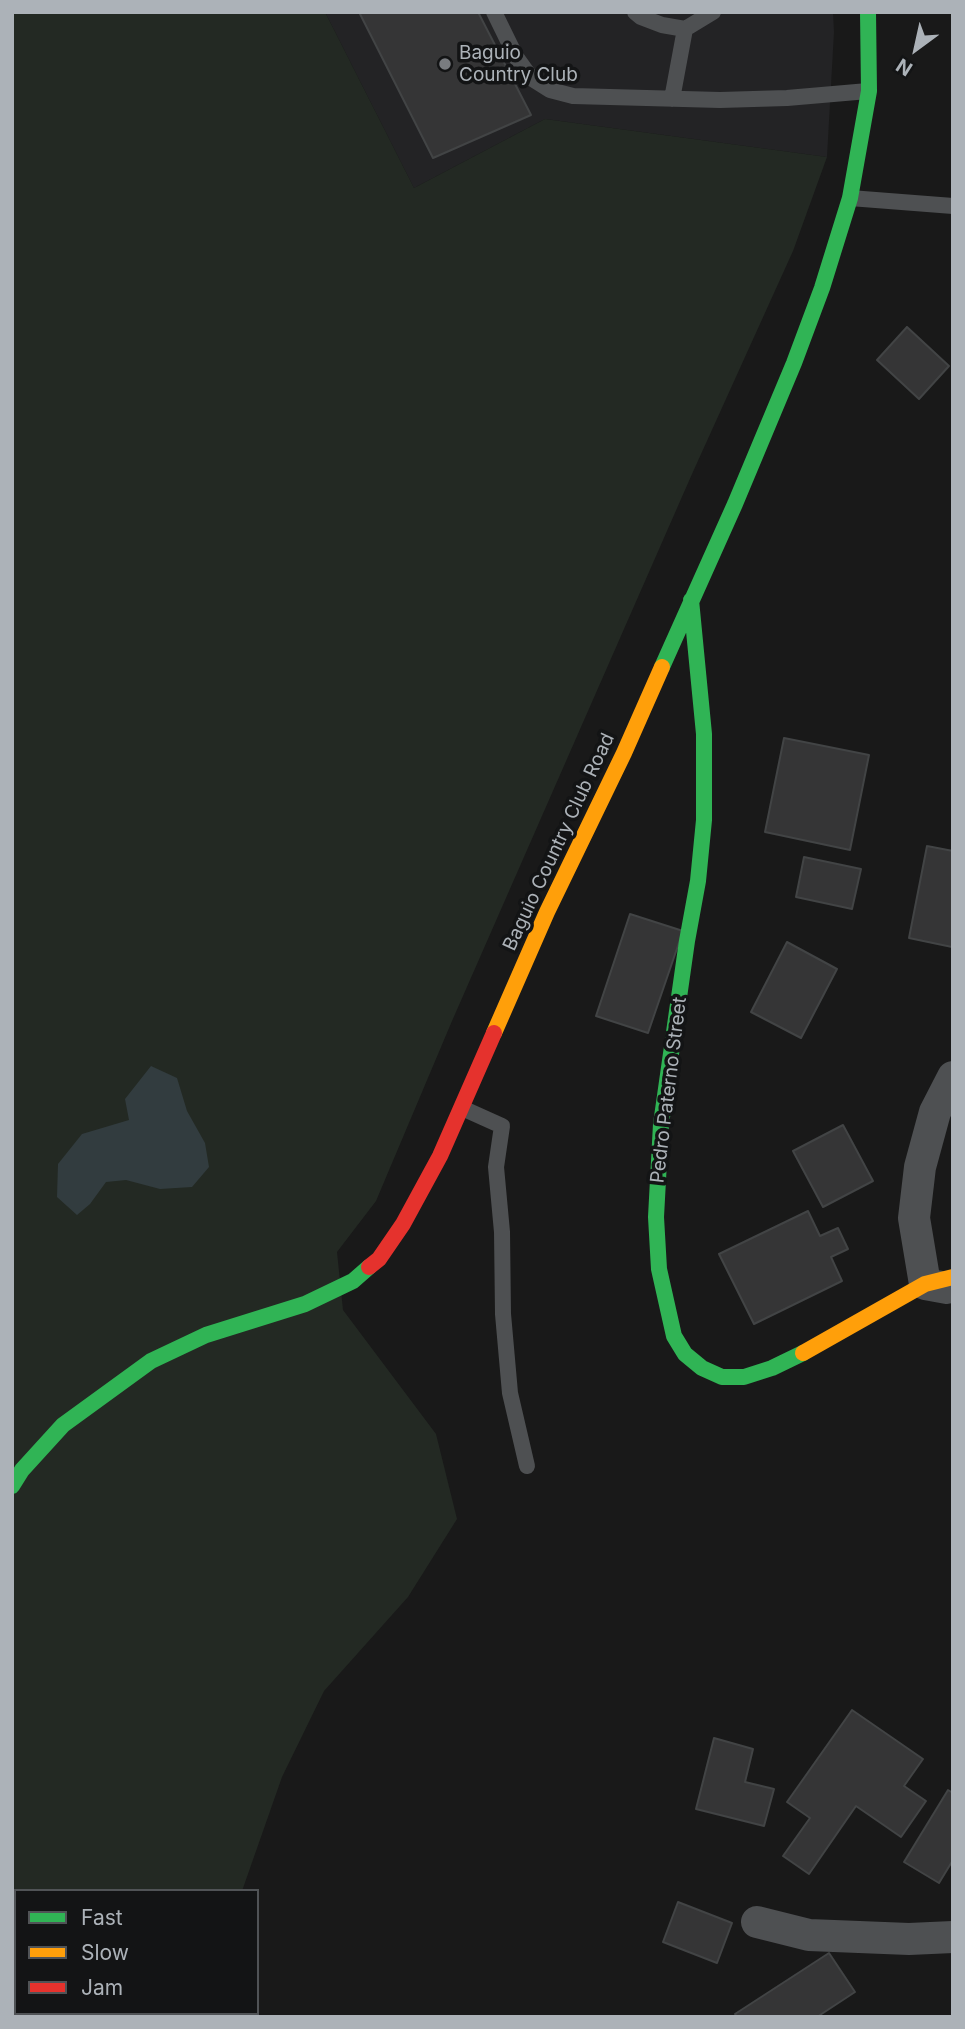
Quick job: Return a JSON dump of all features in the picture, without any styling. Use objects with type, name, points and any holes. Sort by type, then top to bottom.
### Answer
[{"type":"main road","name":"Baguio Country Club Road","points":[[12,1486],[22,1469],[63,1425],[151,1361],[205,1335],[305,1304],[353,1282],[380,1259],[403,1224],[440,1156],[547,912],[624,753],[685,644],[691,600],[794,363],[822,288],[850,198],[869,90],[868,12]]},
{"type":"main road","name":"Pedro Paterno Street","points":[[691,600],[685,644],[704,734],[704,820],[698,881],[661,1124],[656,1217],[659,1269],[674,1336],[685,1354],[702,1368],[722,1377],[744,1377],[772,1368],[808,1351],[943,1283]]},
{"type":"street","points":[[943,1283],[914,1218],[920,1167],[935,1112],[953,1077]]},
{"type":"street","points":[[757,1922],[809,1935],[909,1939],[953,1937]]},
{"type":"lane","points":[[494,12],[516,57],[531,78],[550,90],[573,96],[788,98],[869,90]]},
{"type":"lane","points":[[635,12],[662,25],[685,29],[713,12]]},
{"type":"lane","points":[[672,99],[685,29]]},
{"type":"lane","points":[[850,198],[953,206]]},
{"type":"lane","points":[[462,1108],[502,1126],[495,1167],[502,1232],[503,1314],[510,1393],[527,1466]]},
{"type":"shaded area","points":[[12,12],[325,12],[414,188],[545,119],[827,157],[793,251],[692,474],[376,1201],[337,1252],[343,1310],[436,1434],[457,1519],[408,1597],[324,1691],[282,1777],[243,1889],[14,1889],[14,2015],[198,2017],[12,2017]]},
{"type":"shaded area","points":[[325,12],[833,12],[827,157],[545,119],[414,188]]},
{"type":"shaded area","points":[[151,1066],[177,1078],[187,1111],[205,1143],[209,1167],[192,1187],[160,1189],[126,1180],[106,1182],[90,1204],[77,1215],[57,1197],[58,1164],[82,1134],[129,1120],[125,1099]]},
{"type":"building","name":"Baguio Country Club","points":[[359,12],[478,12],[531,115],[433,158]]},
{"type":"building","points":[[907,327],[949,366],[919,399],[877,360]]},
{"type":"building","points":[[784,738],[869,755],[850,850],[765,832]]},
{"type":"building","points":[[927,846],[953,851],[952,947],[909,938]]},
{"type":"building","points":[[804,857],[861,869],[852,909],[796,897]]},
{"type":"building","points":[[630,914],[683,931],[648,1033],[596,1016]]},
{"type":"building","points":[[787,942],[837,969],[801,1038],[751,1012]]},
{"type":"building","points":[[843,1125],[873,1181],[823,1207],[793,1151]]},
{"type":"building","points":[[808,1211],[820,1236],[838,1228],[848,1249],[831,1257],[842,1281],[754,1324],[719,1254]]},
{"type":"building","points":[[852,1710],[923,1759],[904,1786],[926,1801],[901,1837],[856,1806],[809,1874],[783,1856],[810,1818],[787,1802]]},
{"type":"building","points":[[714,1738],[753,1749],[745,1782],[774,1789],[764,1826],[696,1809]]},
{"type":"building","points":[[948,1790],[953,1793],[953,1860],[939,1883],[904,1862]]},
{"type":"building","points":[[678,1902],[732,1923],[717,1963],[663,1942]]},
{"type":"building","points":[[829,1953],[855,1992],[817,2017],[737,2017],[735,2014]]},
{"type":"traffic: fast","points":[[662,667],[735,504],[822,288],[850,198],[869,91],[868,12]]},
{"type":"traffic: fast","points":[[691,600],[704,734],[704,820],[698,881],[661,1124],[656,1217],[659,1269],[674,1336],[685,1354],[702,1368],[722,1377],[744,1377],[772,1368],[803,1353]]},
{"type":"traffic: fast","points":[[12,1486],[22,1470],[63,1425],[151,1361],[206,1335],[305,1304],[353,1281],[369,1267]]},
{"type":"traffic: slow","points":[[494,1033],[547,912],[624,753],[662,667]]},
{"type":"traffic: slow","points":[[803,1353],[925,1284],[953,1277]]},
{"type":"traffic: jam","points":[[369,1267],[379,1259],[403,1224],[440,1156],[494,1033]]},
{"type":"place","name":"Baguio Country Club","points":[[445,64]]}]
